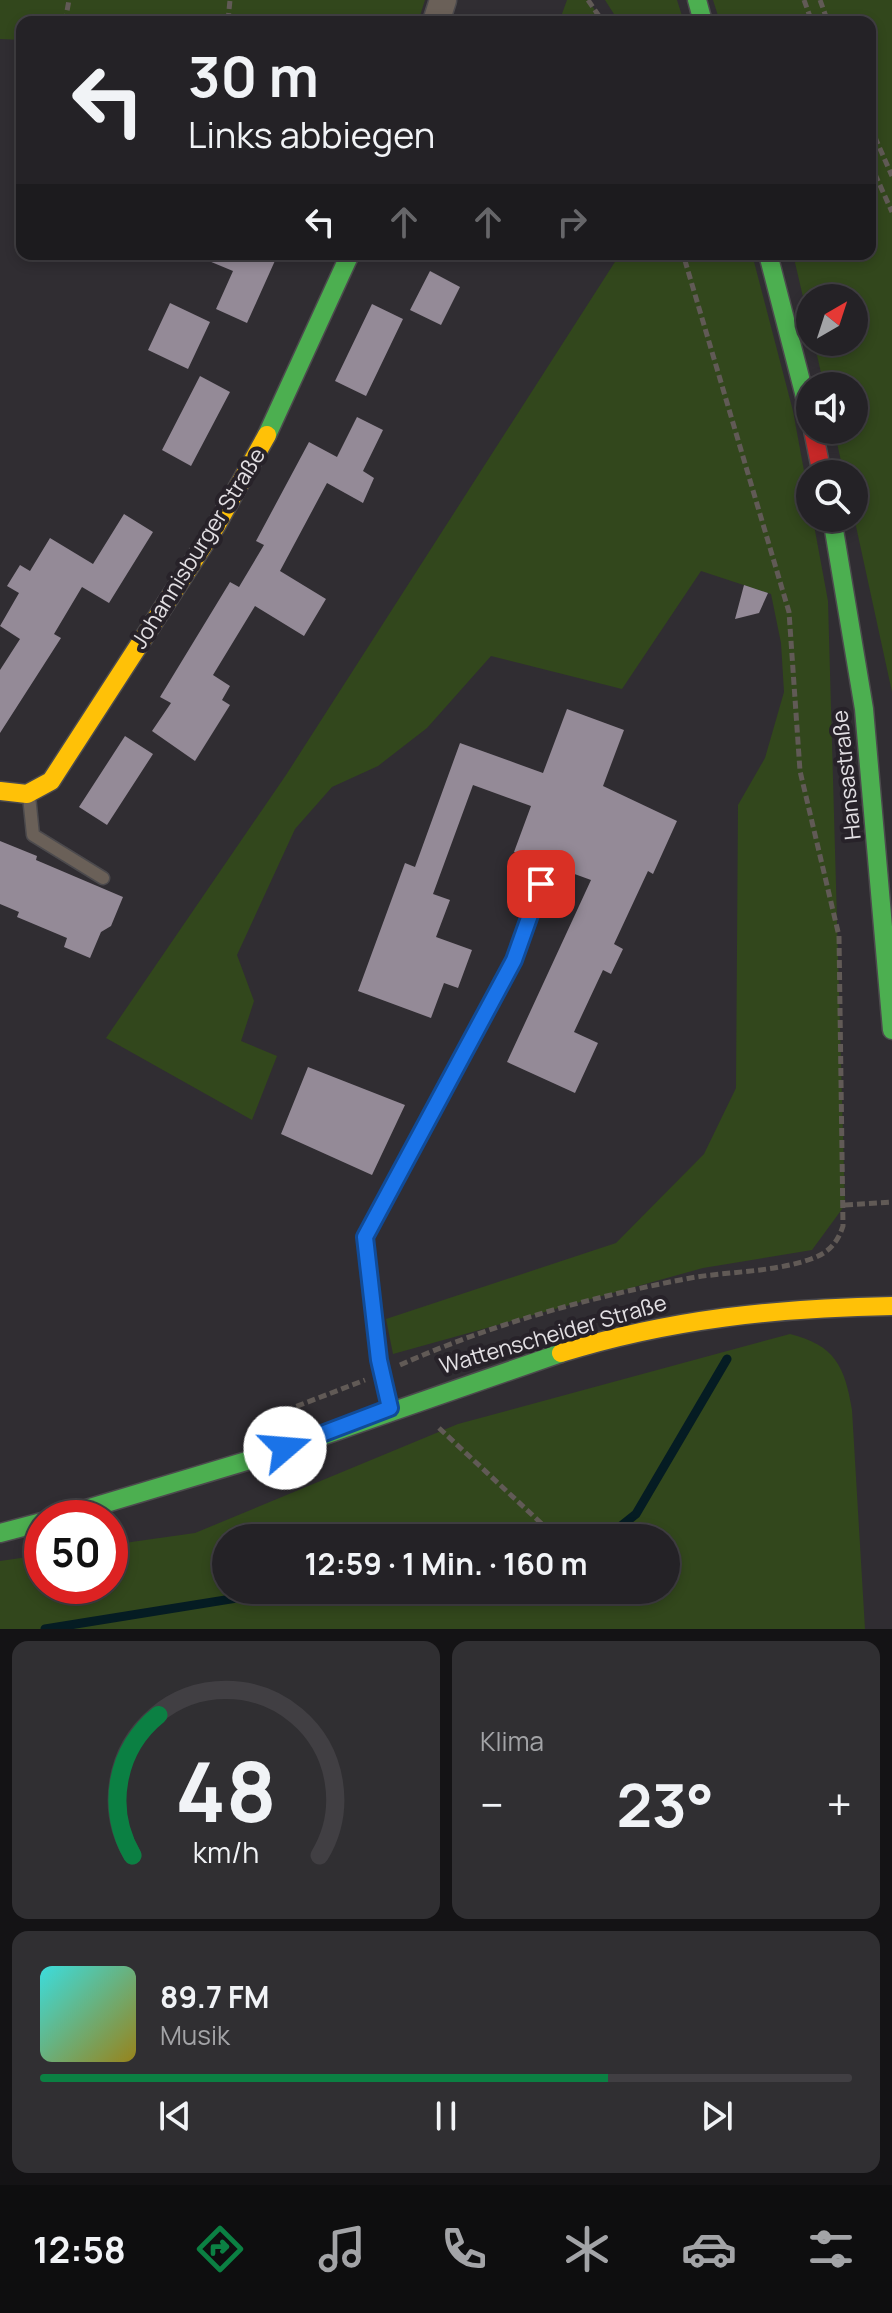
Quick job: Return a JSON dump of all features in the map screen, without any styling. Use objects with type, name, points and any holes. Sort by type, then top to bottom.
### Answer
[{"type":"street","name":"Johannisburger Straße","points":[[28,795],[51,781],[216,526],[272,426],[347,260]]},
{"type":"street","points":[[770,260],[799,372]]},
{"type":"street","name":"Hansastraße","points":[[834,532],[858,666],[881,878],[892,1030]]},
{"type":"street","points":[[0,791],[14,796],[28,795]]},
{"type":"street","name":"Wattenscheider Straße","points":[[118,1500],[341,1430],[390,1408],[506,1367],[627,1333],[713,1316],[770,1310],[892,1306]]},
{"type":"street","points":[[0,1533],[24,1527]]},
{"type":"lane","points":[[28,795],[33,835],[103,878]]},
{"type":"lane","points":[[390,1408],[379,1360],[365,1237],[514,960],[541,884]]},
{"type":"path","points":[[876,140],[892,176]]},
{"type":"path","points":[[876,176],[892,212]]},
{"type":"path","points":[[685,260],[789,612],[800,771],[839,936],[845,1205],[892,1202]]},
{"type":"path","points":[[433,1423],[542,1524]]},
{"type":"green space","points":[[0,0],[425,0],[420,16],[16,16],[16,40],[0,39]]},
{"type":"green space","points":[[567,0],[588,0],[599,16],[561,16]]},
{"type":"green space","points":[[605,0],[677,0],[682,16],[615,16]]},
{"type":"green space","points":[[713,0],[892,0],[892,692],[857,532],[868,532],[868,460],[841,460],[837,444],[868,444],[868,372],[821,372],[817,356],[868,356],[868,284],[800,284],[794,260],[876,260],[876,16],[718,16]]},
{"type":"green space","points":[[616,260],[754,260],[793,411],[796,444],[799,444],[802,460],[796,460],[796,532],[815,532],[828,601],[845,1205],[812,1250],[703,1268],[393,1354],[386,1319],[616,1243],[704,1154],[736,1088],[738,805],[765,758],[784,692],[781,643],[771,594],[701,571],[622,689],[491,656],[427,728],[378,766],[332,787],[295,829],[237,955],[254,1001],[241,1041],[277,1056],[252,1120],[106,1038],[286,775]]},
{"type":"green space","points":[[790,1334],[818,1344],[828,1352],[846,1382],[852,1410],[865,1629],[0,1629],[0,1561],[24,1558],[24,1604],[128,1604],[128,1542],[195,1533],[212,1526],[212,1604],[680,1604],[680,1524],[217,1524],[458,1424]]},
{"type":"building","points":[[206,260],[275,260],[247,323],[216,309],[233,271]]},
{"type":"building","points":[[430,271],[460,287],[441,325],[410,310]]},
{"type":"building","points":[[170,303],[210,322],[188,369],[148,350]]},
{"type":"building","points":[[372,304],[403,319],[366,396],[335,381]]},
{"type":"building","points":[[200,376],[230,392],[191,466],[162,450]]},
{"type":"building","points":[[357,417],[383,430],[363,471],[374,478],[363,503],[327,483],[280,571],[326,599],[304,636],[255,606],[213,675],[230,686],[222,700],[230,705],[195,761],[152,731],[171,703],[160,697],[230,582],[239,587],[264,545],[256,541],[309,442],[337,457]]},
{"type":"building","points":[[124,514],[153,532],[109,603],[82,587],[54,634],[61,638],[0,733],[0,670],[20,639],[0,626],[19,593],[7,586],[20,565],[30,571],[50,538],[93,564]]},
{"type":"building","points":[[744,585],[768,593],[759,613],[735,619]]},
{"type":"building","points":[[567,709],[624,730],[603,786],[677,821],[653,874],[648,871],[614,944],[623,949],[611,974],[603,970],[574,1032],[598,1043],[575,1093],[507,1062],[591,880],[514,852],[531,806],[473,785],[433,894],[450,900],[436,937],[472,950],[458,988],[444,983],[431,1018],[358,991],[405,863],[415,867],[460,743],[543,773]]},
{"type":"building","points":[[125,736],[153,754],[107,825],[79,807]]},
{"type":"building","points":[[0,841],[123,897],[111,926],[101,932],[90,958],[64,947],[67,938],[17,917],[19,912],[0,904]]},
{"type":"building","points":[[308,1067],[405,1105],[372,1175],[281,1134]]},
{"type":"waterway","points":[[624,1524],[636,1514],[727,1359]]},
{"type":"waterway","points":[[45,1629],[212,1602]]},
{"type":"traffic: fast","points":[[697,0],[701,16]]},
{"type":"traffic: fast","points":[[267,435],[347,260]]},
{"type":"traffic: fast","points":[[770,260],[799,372]]},
{"type":"traffic: fast","points":[[834,532],[864,709],[892,1030]]},
{"type":"traffic: fast","points":[[116,1500],[270,1454],[561,1353]]},
{"type":"traffic: fast","points":[[0,1533],[24,1527]]},
{"type":"traffic: slow","points":[[0,791],[27,794],[51,781],[216,526],[267,435]]},
{"type":"traffic: slow","points":[[561,1353],[643,1332],[725,1318],[808,1309],[892,1306]]},
{"type":"traffic: jam","points":[[816,444],[819,460]]},
{"type":"route","points":[[285,1448],[341,1430],[390,1408],[379,1360],[365,1237],[514,960],[541,884]]}]
